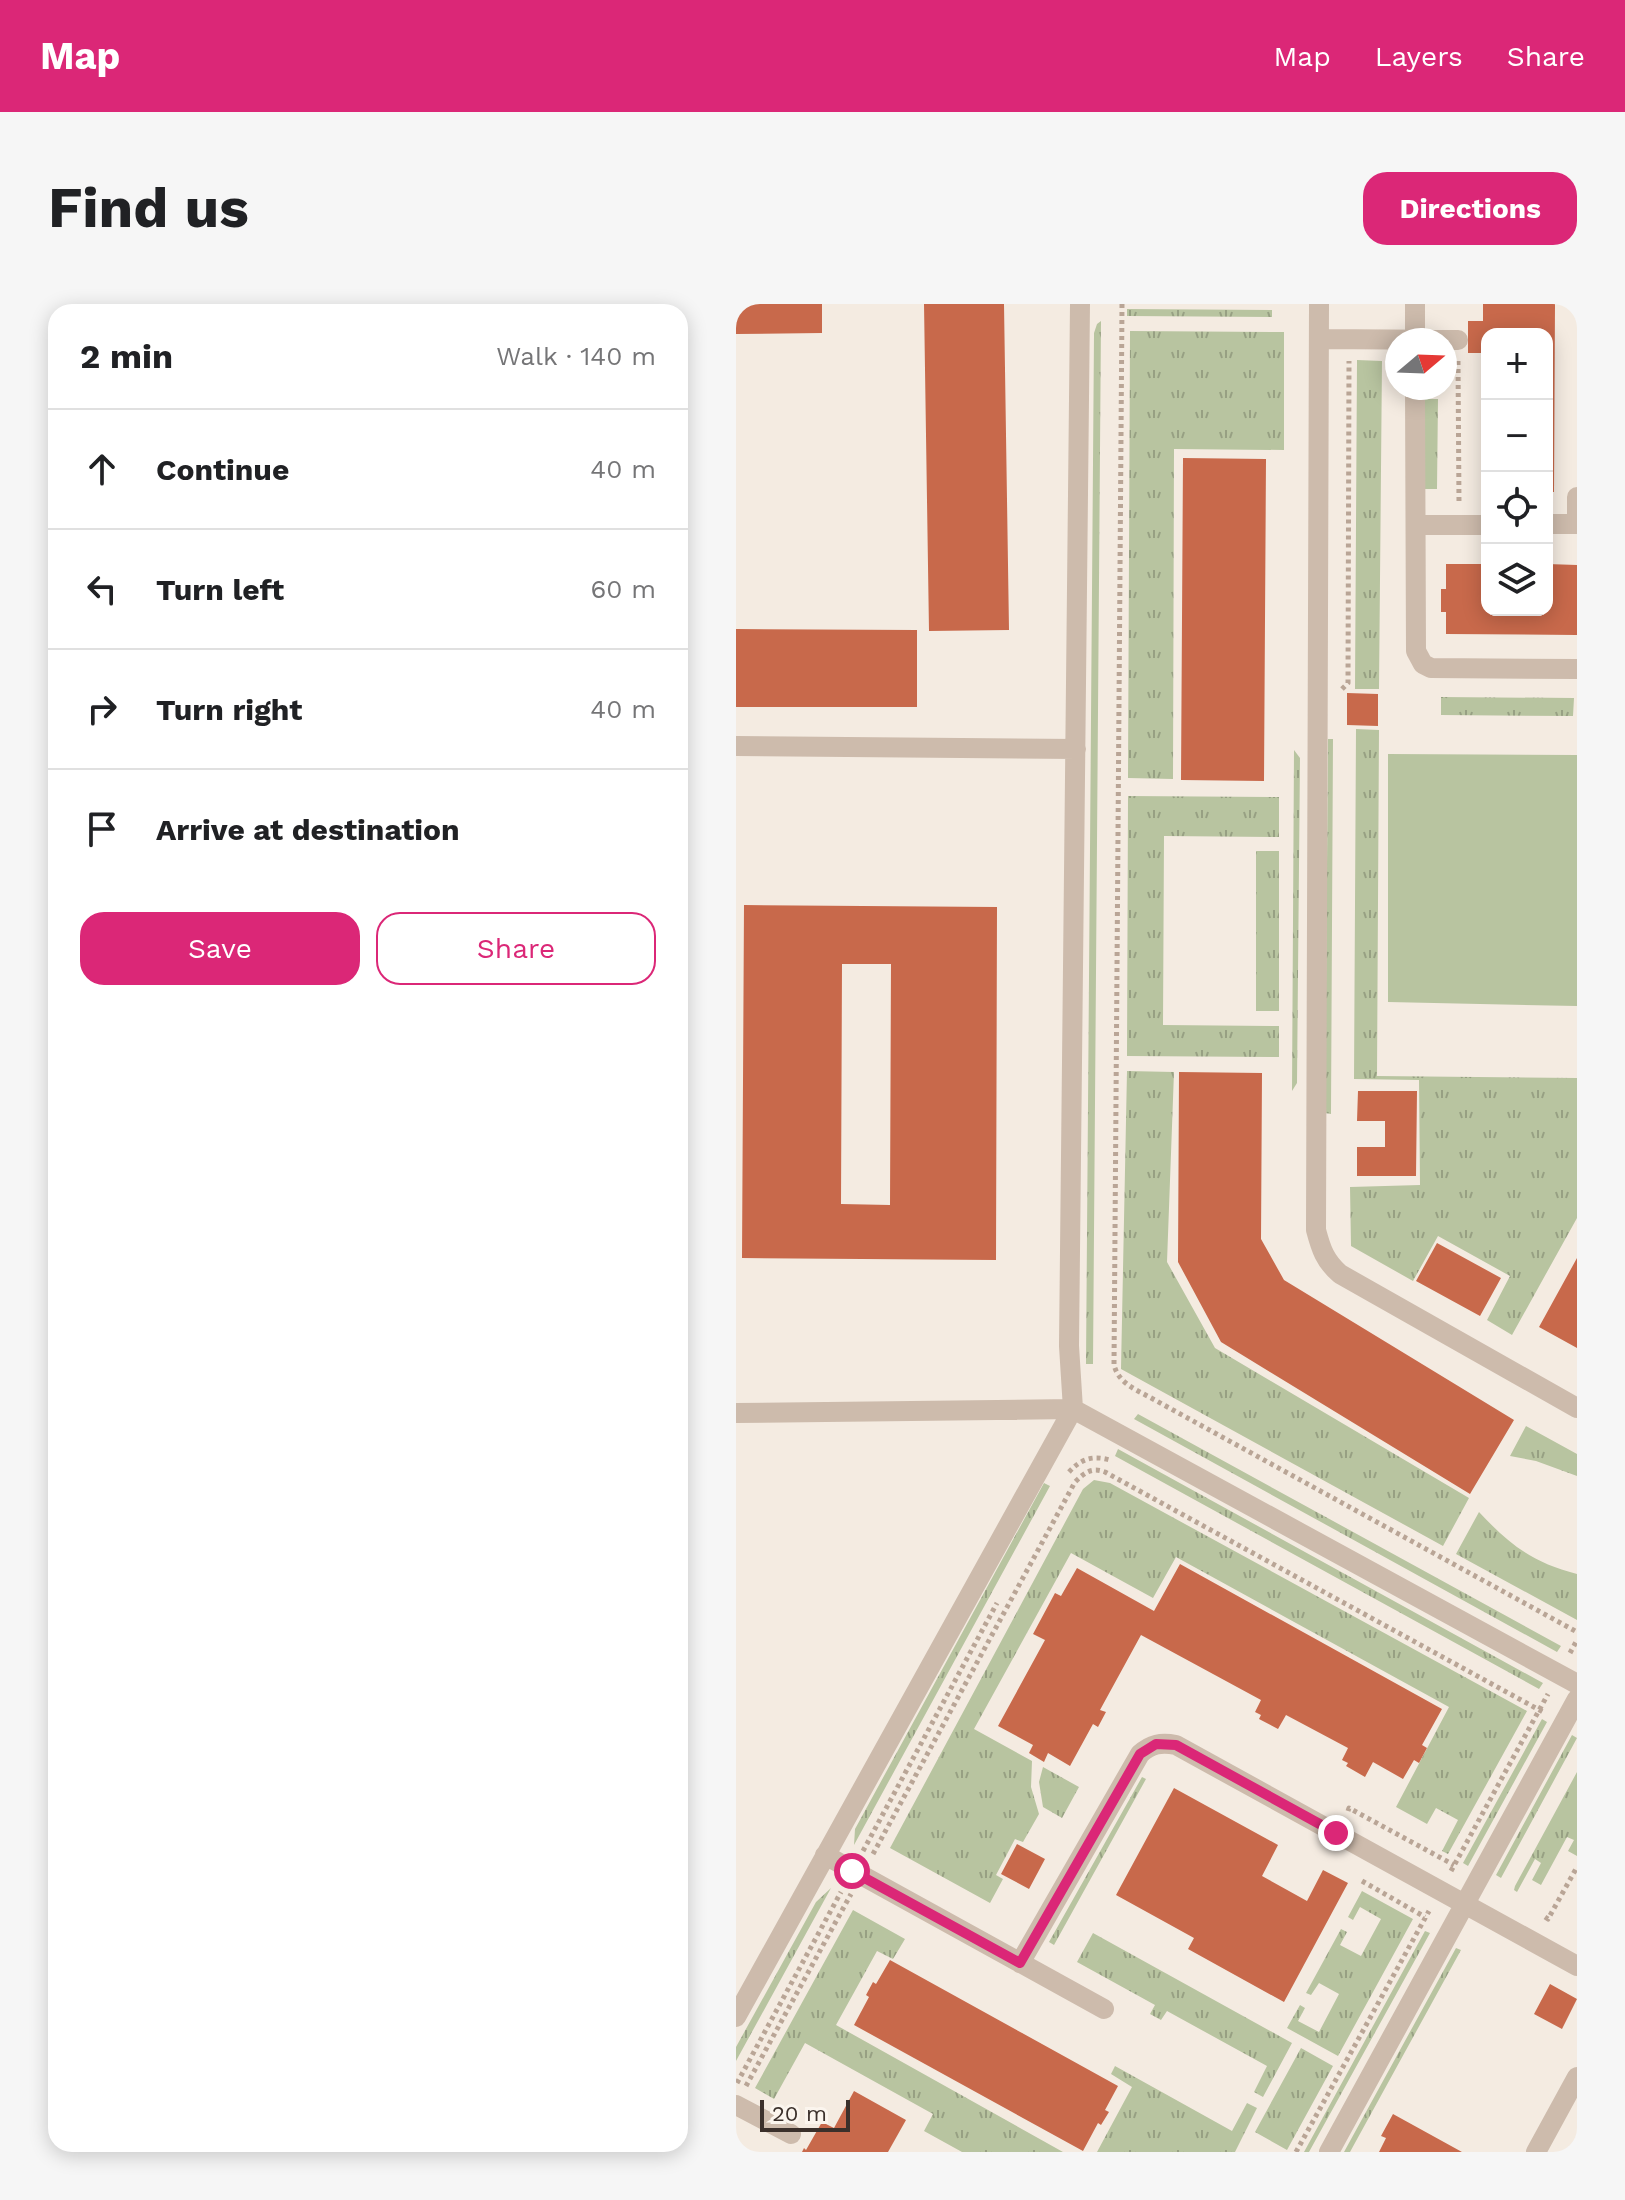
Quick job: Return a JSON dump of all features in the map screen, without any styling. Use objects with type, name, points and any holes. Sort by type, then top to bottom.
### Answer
[{"type":"street","points":[[736,2017],[1073,1409],[1069,1346],[1080,304]]},
{"type":"street","points":[[1319,304],[1316,1230],[1329,1265],[1340,1274],[1577,1408]]},
{"type":"street","points":[[1415,304],[1415,328]]},
{"type":"street","points":[[1320,339],[1385,340]]},
{"type":"street","points":[[1415,400],[1416,651],[1423,664],[1431,668],[1577,669]]},
{"type":"street","points":[[1553,524],[1577,524],[1577,497]]},
{"type":"street","points":[[1416,525],[1481,525]]},
{"type":"street","points":[[736,746],[1076,749]]},
{"type":"street","points":[[736,1413],[1073,1409],[1577,1684]]},
{"type":"street","points":[[1329,2152],[1570,1712]]},
{"type":"street","points":[[1020,1963],[1140,1754],[1156,1744],[1176,1745],[1577,1966]]},
{"type":"street","points":[[825,1855],[1104,2009]]},
{"type":"street","points":[[1536,2152],[1577,2077]]},
{"type":"street","points":[[740,2098],[791,2134]]},
{"type":"path","points":[[1122,304],[1116,1373],[1120,1379],[1153,1399],[1577,1632]]},
{"type":"path","points":[[1342,701],[1342,688],[1348,683],[1349,339]]},
{"type":"path","points":[[1458,340],[1459,525]]},
{"type":"path","points":[[1068,1473],[1087,1458],[1098,1456],[1111,1460]]},
{"type":"path","points":[[736,2084],[1075,1482],[1090,1470],[1105,1472],[1570,1712]]},
{"type":"path","points":[[740,2098],[1001,1596]]},
{"type":"path","points":[[1545,1699],[1570,1712]]},
{"type":"path","points":[[1349,1808],[1454,1865]]},
{"type":"path","points":[[1548,1919],[1577,1867]]},
{"type":"path","points":[[1362,1881],[1425,1917]]},
{"type":"green space","points":[[1127,309],[1272,310],[1272,317],[1127,316]]},
{"type":"green space","points":[[1101,321],[1093,1364],[1086,1364],[1094,333]]},
{"type":"green space","points":[[1130,331],[1284,332],[1284,450],[1174,449],[1173,779],[1128,778]]},
{"type":"green space","points":[[1357,360],[1382,361],[1379,689],[1355,689]]},
{"type":"green space","points":[[1422,400],[1438,400],[1437,489],[1421,489]]},
{"type":"green space","points":[[1441,697],[1574,698],[1573,716],[1441,715]]},
{"type":"green space","points":[[1356,729],[1379,730],[1377,1076],[1577,1078],[1577,1218],[1512,1335],[1487,1320],[1510,1276],[1438,1236],[1413,1281],[1351,1246],[1350,1187],[1420,1185],[1419,1080],[1354,1079]]},
{"type":"green space","points":[[1328,739],[1333,739],[1331,1114],[1325,1113]]},
{"type":"green space","points":[[1294,750],[1300,758],[1297,1083],[1292,1091]]},
{"type":"green space","points":[[1388,754],[1577,755],[1577,1006],[1388,1002]]},
{"type":"green space","points":[[1128,796],[1279,797],[1279,837],[1164,836],[1163,1025],[1279,1026],[1279,1057],[1127,1056]]},
{"type":"green space","points":[[1256,851],[1279,851],[1279,1011],[1256,1011]]},
{"type":"green space","points":[[1127,1071],[1174,1072],[1167,1262],[1215,1348],[1469,1498],[1443,1546],[1121,1369]]},
{"type":"green space","points":[[1138,1414],[1561,1646],[1557,1652],[1134,1419]]},
{"type":"green space","points":[[1526,1426],[1577,1454],[1577,1476],[1536,1461],[1510,1456]]},
{"type":"green space","points":[[1118,1449],[1543,1683],[1539,1689],[1115,1456]]},
{"type":"green space","points":[[1094,1480],[1110,1483],[1527,1711],[1448,1854],[1442,1851],[1458,1820],[1436,1808],[1427,1824],[1396,1807],[1449,1707],[1176,1557],[1153,1598],[1071,1553],[974,1729],[1032,1761],[1031,1787],[1039,1814],[1023,1842],[1015,1839],[996,1875],[1003,1879],[990,1903],[890,1848],[1083,1489]]},
{"type":"green space","points":[[1044,1483],[1050,1486],[854,1845],[855,1829]]},
{"type":"green space","points":[[1479,1512],[1523,1551],[1561,1570],[1577,1574],[1577,1620],[1456,1554]]},
{"type":"green space","points":[[1542,1719],[1547,1722],[1468,1866],[1463,1863]]},
{"type":"green space","points":[[1572,1735],[1577,1738],[1501,1878],[1496,1875]]},
{"type":"green space","points":[[1043,1767],[1079,1787],[1062,1818],[1043,1807],[1039,1782]]},
{"type":"green space","points":[[1577,1772],[1577,1856],[1568,1851],[1574,1840],[1567,1837],[1541,1885],[1532,1880],[1541,1863],[1535,1859],[1517,1892],[1515,1886]]},
{"type":"green space","points":[[1142,1777],[1146,1779],[1054,1945],[1049,1942]]},
{"type":"green space","points":[[831,1888],[736,2061],[736,2047],[816,1902]]},
{"type":"green space","points":[[1362,1891],[1413,1919],[1338,2056],[1287,2028],[1300,2005],[1305,2008],[1298,2021],[1319,2032],[1339,1994],[1319,1983],[1311,1995],[1306,1993],[1341,1929],[1347,1932],[1340,1945],[1361,1956],[1381,1919],[1360,1907],[1353,1920],[1348,1917]]},
{"type":"green space","points":[[853,1910],[905,1939],[893,1959],[877,1951],[836,2025],[1063,2152],[962,2152],[924,2131],[933,2114],[805,2043],[774,2099],[755,2088]]},
{"type":"green space","points":[[1425,1931],[1430,1933],[1309,2152],[1304,2152]]},
{"type":"green space","points":[[1093,1933],[1292,2043],[1263,2097],[1254,2092],[1267,2066],[1167,2011],[1161,2020],[1150,2014],[1155,2005],[1077,1962]]},
{"type":"green space","points":[[1456,1948],[1461,1950],[1350,2152],[1344,2152]]},
{"type":"green space","points":[[1301,2048],[1333,2066],[1287,2150],[1255,2132]]},
{"type":"green space","points":[[1115,2066],[1232,2131],[1247,2103],[1257,2108],[1235,2152],[1097,2152],[1132,2087],[1111,2074]]},
{"type":"building","points":[[736,304],[822,304],[822,333],[736,334]]},
{"type":"building","points":[[924,304],[1004,304],[1009,630],[929,631]]},
{"type":"building","points":[[1483,304],[1555,304],[1554,492],[1553,328],[1481,328],[1481,353],[1468,353],[1468,321],[1483,321]]},
{"type":"building","points":[[1183,458],[1266,459],[1264,781],[1181,780]]},
{"type":"building","points":[[1446,564],[1481,564],[1481,616],[1553,616],[1553,564],[1577,565],[1577,635],[1446,634],[1446,612],[1441,612],[1441,589],[1446,589]]},
{"type":"building","points":[[736,629],[917,630],[917,707],[736,707]]},
{"type":"building","points":[[1347,693],[1378,694],[1378,726],[1347,725]]},
{"type":"building","points":[[744,905],[997,907],[996,1260],[742,1258]],"holes":[[[842,964],[891,964],[890,1205],[841,1204]]]},
{"type":"building","points":[[1179,1072],[1262,1073],[1261,1239],[1284,1280],[1514,1420],[1470,1494],[1221,1342],[1178,1262]]},
{"type":"building","points":[[1358,1091],[1417,1091],[1416,1176],[1357,1176],[1357,1147],[1385,1147],[1385,1121],[1357,1121]]},
{"type":"building","points":[[1437,1243],[1501,1278],[1480,1316],[1416,1281]]},
{"type":"building","points":[[1577,1258],[1577,1348],[1539,1327]]},
{"type":"building","points":[[1180,1564],[1442,1709],[1422,1745],[1427,1748],[1419,1763],[1414,1760],[1403,1779],[1373,1762],[1365,1777],[1346,1766],[1348,1763],[1342,1760],[1348,1748],[1286,1715],[1278,1729],[1259,1719],[1261,1715],[1255,1712],[1261,1700],[1141,1635],[1100,1710],[1106,1712],[1098,1727],[1093,1724],[1070,1766],[1048,1753],[1044,1762],[1029,1753],[1033,1745],[998,1726],[1045,1640],[1033,1634],[1055,1593],[1061,1596],[1077,1568],[1154,1611]]},
{"type":"building","points":[[1174,1788],[1278,1845],[1262,1876],[1307,1901],[1323,1870],[1348,1883],[1284,2002],[1188,1949],[1194,1938],[1116,1895]]},
{"type":"building","points":[[1017,1844],[1045,1859],[1029,1889],[1001,1874]]},
{"type":"building","points":[[890,1960],[1118,2086],[1105,2110],[1109,2112],[1101,2125],[1098,2123],[1083,2151],[854,2025],[869,1997],[866,1995],[873,1982],[876,1984]]},
{"type":"building","points":[[1550,1984],[1577,1999],[1562,2029],[1534,2014]]},
{"type":"building","points":[[854,2091],[906,2120],[888,2152],[802,2152],[822,2122],[834,2128]]},
{"type":"building","points":[[1393,2114],[1462,2152],[1379,2152],[1386,2138],[1381,2136]]},
{"type":"route","points":[[852,1871],[1020,1963],[1140,1754],[1156,1744],[1176,1745],[1336,1833]]}]
